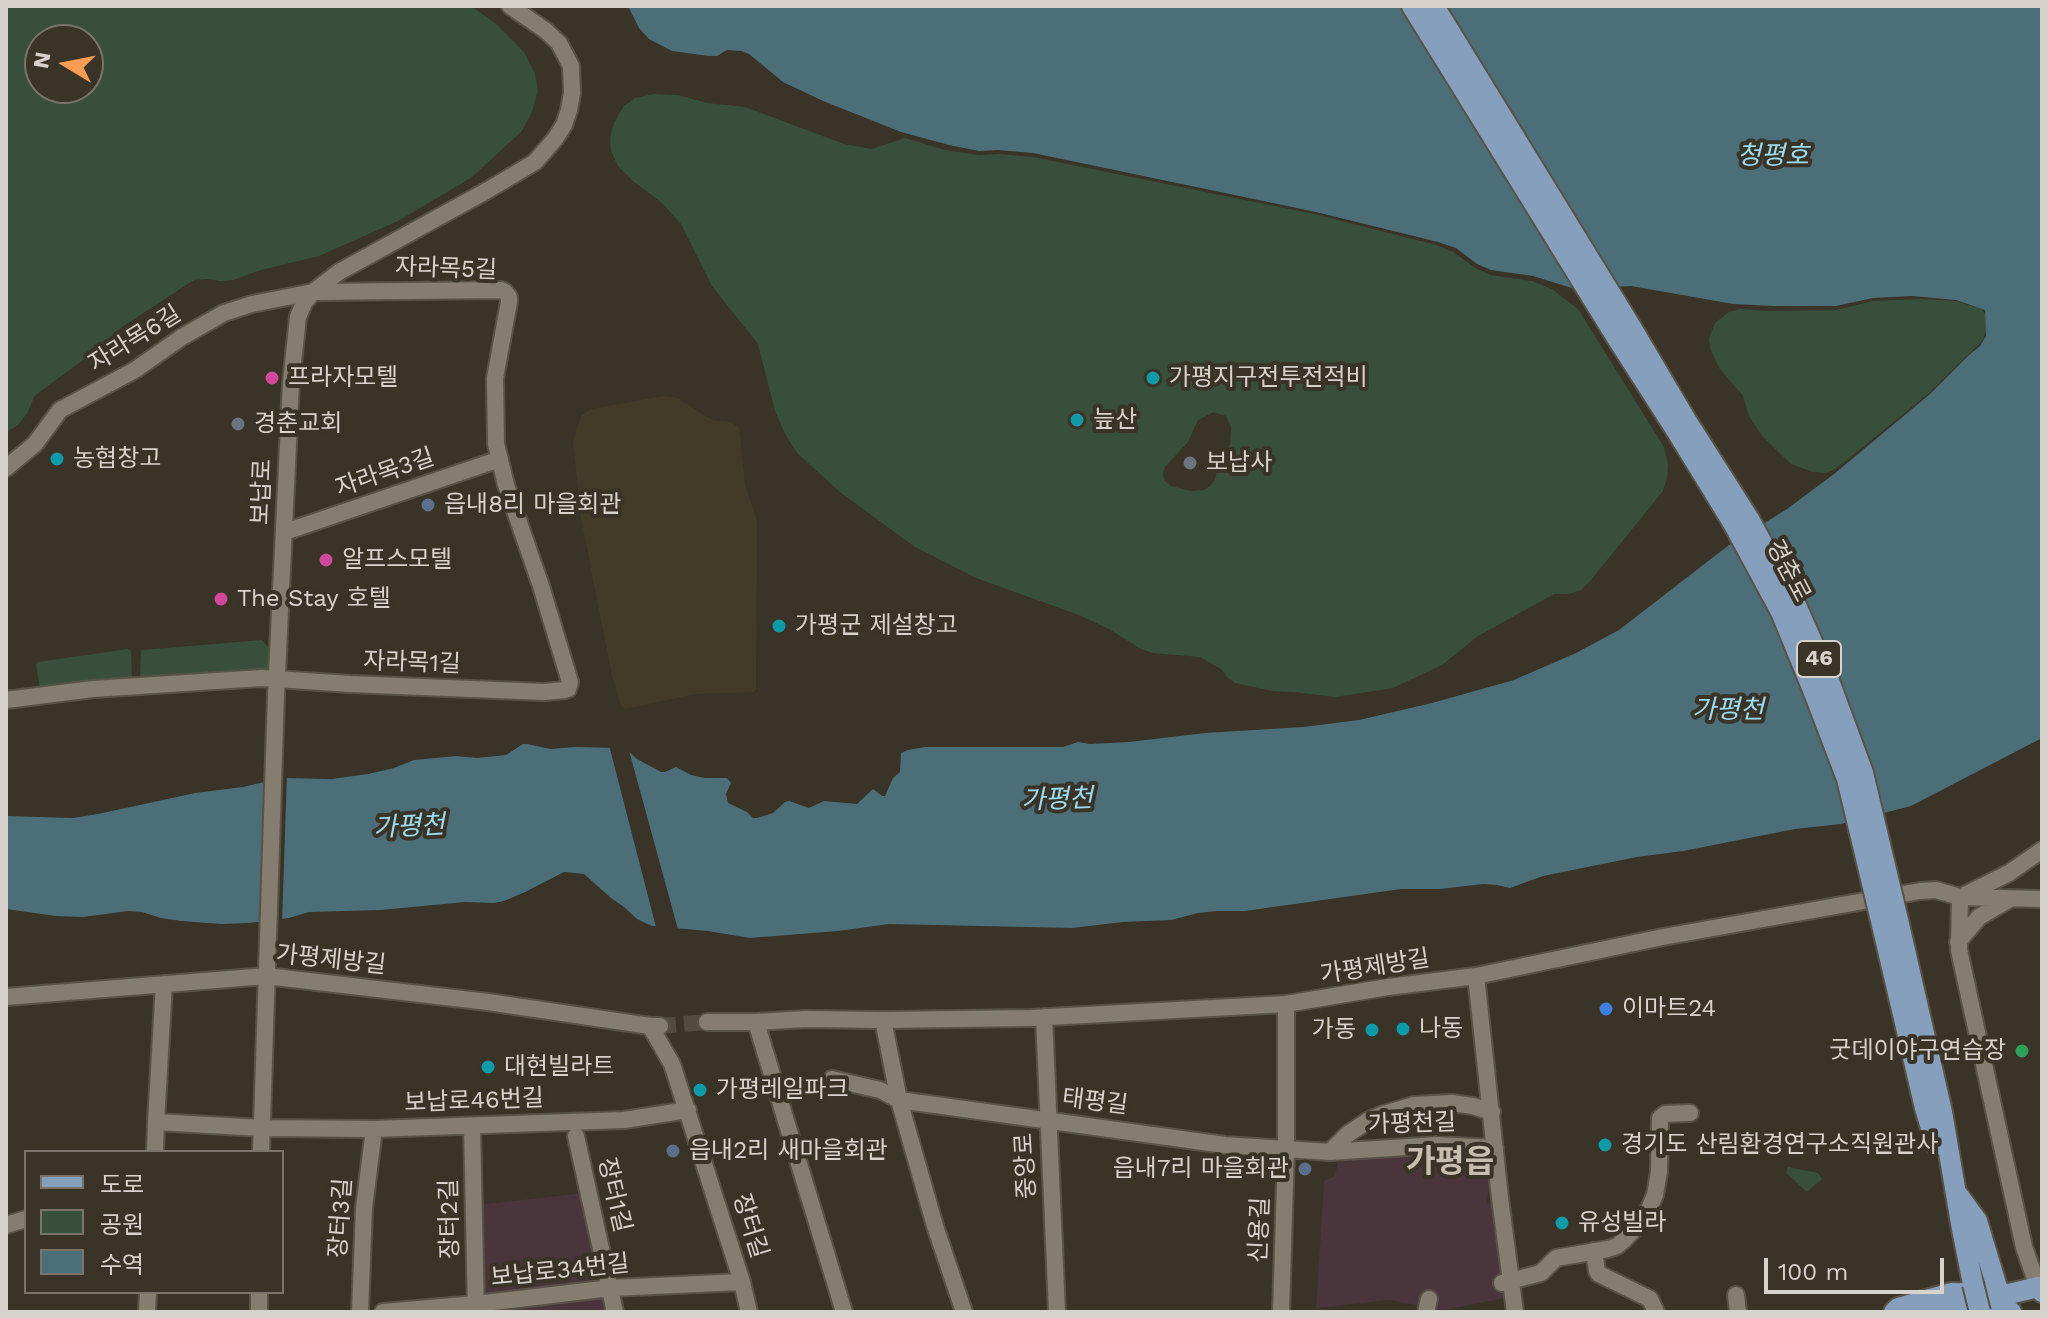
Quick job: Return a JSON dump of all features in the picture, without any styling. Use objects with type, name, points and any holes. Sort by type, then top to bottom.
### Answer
[{"type":"main road","name":"경춘로","points":[[1412,6],[1681,425],[1749,519],[1795,603],[1828,678],[1863,773],[1925,1108],[1962,1229]]},
{"type":"main road","name":"경춘로","points":[[1434,6],[1624,333]]},
{"type":"main road","name":"경춘로","points":[[1890,923],[1942,1112],[1980,1312]]},
{"type":"main road","points":[[1955,1190],[1977,1221],[1999,1294]]},
{"type":"main road","points":[[1894,1312],[1898,1308],[1951,1293],[2009,1294],[2041,1288]]},
{"type":"main road","points":[[1937,1312],[1977,1307],[2011,1312]]},
{"type":"street","name":"보납로","points":[[261,1150],[289,420],[300,310],[313,292],[339,272],[535,162],[555,139],[569,110],[571,66],[559,43],[510,6]]},
{"type":"street","name":"자라목5길","points":[[313,292],[505,292],[509,302],[495,378],[495,428],[500,459]]},
{"type":"street","name":"자라목6길","points":[[6,468],[35,444],[60,410],[135,370],[194,329],[224,313],[252,304],[313,292]]},
{"type":"street","name":"자라목3길","points":[[285,532],[500,459]]},
{"type":"street","name":"자라목1길","points":[[277,686],[364,685],[544,692],[568,689],[570,682],[500,459]]},
{"type":"street","points":[[6,700],[107,688],[277,686]]},
{"type":"street","points":[[2041,1288],[2024,1247],[1958,946],[1960,897],[2016,868],[2042,850]]},
{"type":"street","points":[[2016,868],[2010,885],[2018,898]]},
{"type":"street","name":"가평제방길","points":[[707,1022],[1044,1017],[1286,1004],[1476,976],[1678,934],[1920,891],[1936,890],[1960,897],[2042,899]]},
{"type":"street","points":[[1958,946],[1979,917],[2018,898]]},
{"type":"street","name":"가평제방길","points":[[6,997],[266,976],[488,1002],[655,1026],[688,1110]]},
{"type":"street","name":"가평천길","points":[[1476,976],[1492,1112],[1506,1282],[1515,1312]]},
{"type":"street","points":[[155,1150],[164,984]]},
{"type":"street","name":"신용길","points":[[1281,1312],[1286,1004]]},
{"type":"street","name":"중앙로","points":[[1044,1017],[1057,1312]]},
{"type":"street","points":[[883,1020],[899,1100],[935,1226],[964,1312]]},
{"type":"street","points":[[756,1022],[844,1312]]},
{"type":"street","name":"태평길","points":[[832,1079],[880,1090],[899,1100],[1225,1145],[1286,1150]]},
{"type":"street","name":"가평천길","points":[[1330,1152],[1357,1127],[1399,1109],[1430,1103],[1452,1103],[1492,1112]]},
{"type":"street","name":"보납로46번길","points":[[156,1122],[262,1128],[374,1129],[624,1120],[688,1110]]},
{"type":"street","name":"장터길","points":[[688,1110],[749,1312]]},
{"type":"street","points":[[1506,1282],[1541,1273],[1556,1258],[1617,1246],[1649,1209],[1658,1183],[1662,1116],[1690,1113]]},
{"type":"street","name":"장터2길","points":[[472,1126],[476,1308]]},
{"type":"street","name":"장터3길","points":[[360,1312],[364,1208],[374,1129]]},
{"type":"street","name":"장터1길","points":[[576,1136],[615,1312]]},
{"type":"street","name":"가평천길","points":[[1330,1152],[1437,1145],[1495,1148]]},
{"type":"street","points":[[1286,1150],[1330,1152]]},
{"type":"street","points":[[1594,1251],[1599,1274],[1650,1299],[1656,1312]]},
{"type":"street","name":"보납로34번길","points":[[383,1312],[476,1308],[611,1288],[742,1282]]},
{"type":"shaded area","points":[[663,396],[678,398],[713,420],[730,422],[739,427],[745,485],[757,520],[756,689],[754,692],[695,694],[625,709],[621,706],[612,676],[581,518],[573,441],[581,416],[591,409]]},
{"type":"shaded area","points":[[1401,1149],[1492,1159],[1487,1203],[1494,1204],[1505,1298],[1443,1310],[1389,1300],[1316,1308],[1324,1181],[1335,1176],[1338,1161]]},
{"type":"shaded area","points":[[584,1193],[607,1312],[486,1312],[478,1205]]},
{"type":"green space","points":[[6,6],[471,6],[496,24],[524,52],[535,74],[538,90],[532,112],[522,131],[471,178],[398,221],[319,256],[233,280],[194,280],[122,327],[97,350],[42,390],[34,397],[18,425],[6,432]]},
{"type":"green space","points":[[654,94],[678,95],[707,103],[745,107],[844,144],[872,149],[905,138],[945,150],[1033,157],[1314,214],[1436,245],[1490,275],[1532,281],[1552,289],[1578,309],[1664,447],[1668,465],[1663,491],[1581,590],[1554,594],[1478,636],[1442,665],[1393,688],[1335,697],[1272,691],[1235,683],[1221,669],[1200,657],[1152,653],[1079,615],[976,578],[915,547],[840,492],[797,453],[775,411],[758,344],[712,286],[681,224],[662,203],[618,166],[611,151],[614,123],[623,107],[635,98]],"holes":[[[1214,412],[1226,416],[1231,427],[1230,444],[1210,486],[1191,491],[1171,486],[1165,481],[1165,467],[1188,442],[1198,420]]]},
{"type":"green space","points":[[1873,301],[1956,301],[1982,309],[1986,329],[1983,340],[1929,393],[1848,459],[1825,473],[1791,464],[1763,437],[1749,416],[1743,396],[1719,368],[1710,348],[1709,338],[1715,323],[1729,312],[1741,309],[1836,310]]},
{"type":"green space","points":[[262,640],[271,650],[268,671],[140,679],[141,650]]},
{"type":"green space","points":[[131,651],[132,680],[40,691],[38,662]]},
{"type":"green space","points":[[1788,1167],[1818,1173],[1822,1179],[1807,1192],[1786,1173]]},
{"type":"water","points":[[628,6],[2042,6],[2042,738],[1911,806],[1841,824],[1795,829],[1637,857],[1543,876],[1510,888],[1483,884],[1401,889],[1245,911],[1198,913],[1171,920],[1072,928],[889,924],[750,938],[652,926],[637,919],[584,874],[564,872],[525,892],[494,903],[465,902],[381,910],[309,912],[249,923],[181,921],[128,911],[83,917],[6,909],[6,816],[73,818],[281,778],[332,779],[394,768],[414,760],[506,755],[527,744],[551,749],[619,748],[661,772],[676,767],[691,775],[727,778],[731,783],[726,794],[728,803],[757,818],[773,813],[789,801],[809,808],[824,801],[857,804],[873,789],[885,796],[893,778],[900,772],[901,753],[908,750],[925,747],[1063,747],[1078,742],[1129,742],[1205,733],[1303,727],[1359,720],[1514,680],[1619,630],[1729,545],[1787,509],[1930,394],[1980,346],[1986,336],[1985,310],[1956,300],[1912,296],[1873,298],[1836,306],[1774,306],[1733,304],[1631,286],[1575,289],[1533,276],[1491,270],[1456,248],[1438,242],[1316,212],[1033,153],[979,151],[949,145],[901,132],[823,101],[783,82],[741,51],[727,50],[717,56],[709,56],[672,51],[649,39],[639,28]]},
{"type":"pier","points":[[609,745],[628,747],[679,933],[657,931]]},
{"type":"pier","points":[[287,774],[282,923],[259,926],[264,778]]},
{"type":"tunnel","points":[[660,1026],[707,1022]]},
{"type":"place","name":"프라자모텔","points":[[272,378]]},
{"type":"place","name":"가평지구전투전적비","points":[[1153,378]]},
{"type":"place","name":"늪산","points":[[1077,420]]},
{"type":"place","name":"경춘교회","points":[[238,424]]},
{"type":"place","name":"농협창고","points":[[57,459]]},
{"type":"place","name":"보납사","points":[[1190,463]]},
{"type":"place","name":"읍내8리 마을회관","points":[[428,505]]},
{"type":"place","name":"알프스모텔","points":[[326,560]]},
{"type":"place","name":"The Stay 호텔","points":[[221,599]]},
{"type":"place","name":"가평군 제설창고","points":[[779,626]]},
{"type":"place","name":"이마트24","points":[[1606,1009]]},
{"type":"place","name":"나동","points":[[1403,1029]]},
{"type":"place","name":"가동","points":[[1372,1030]]},
{"type":"place","name":"굿데이야구연습장","points":[[2022,1051]]},
{"type":"place","name":"대현빌라트","points":[[488,1067]]},
{"type":"place","name":"가평레일파크","points":[[700,1090]]},
{"type":"place","name":"경기도 산림환경연구소직원관사","points":[[1605,1145]]},
{"type":"place","name":"읍내2리 새마을회관","points":[[673,1151]]},
{"type":"place","name":"읍내7리 마을회관","points":[[1305,1169]]},
{"type":"place","name":"유성빌라","points":[[1562,1223]]},
{"type":"district","name":"가평읍","points":[[1450,1163]]},
{"type":"water label","name":"청평호","points":[[1773,156]]},
{"type":"water label","name":"가평천","points":[[1728,710]]},
{"type":"water label","name":"가평천","points":[[1057,800]]},
{"type":"water label","name":"가평천","points":[[409,827]]}]
